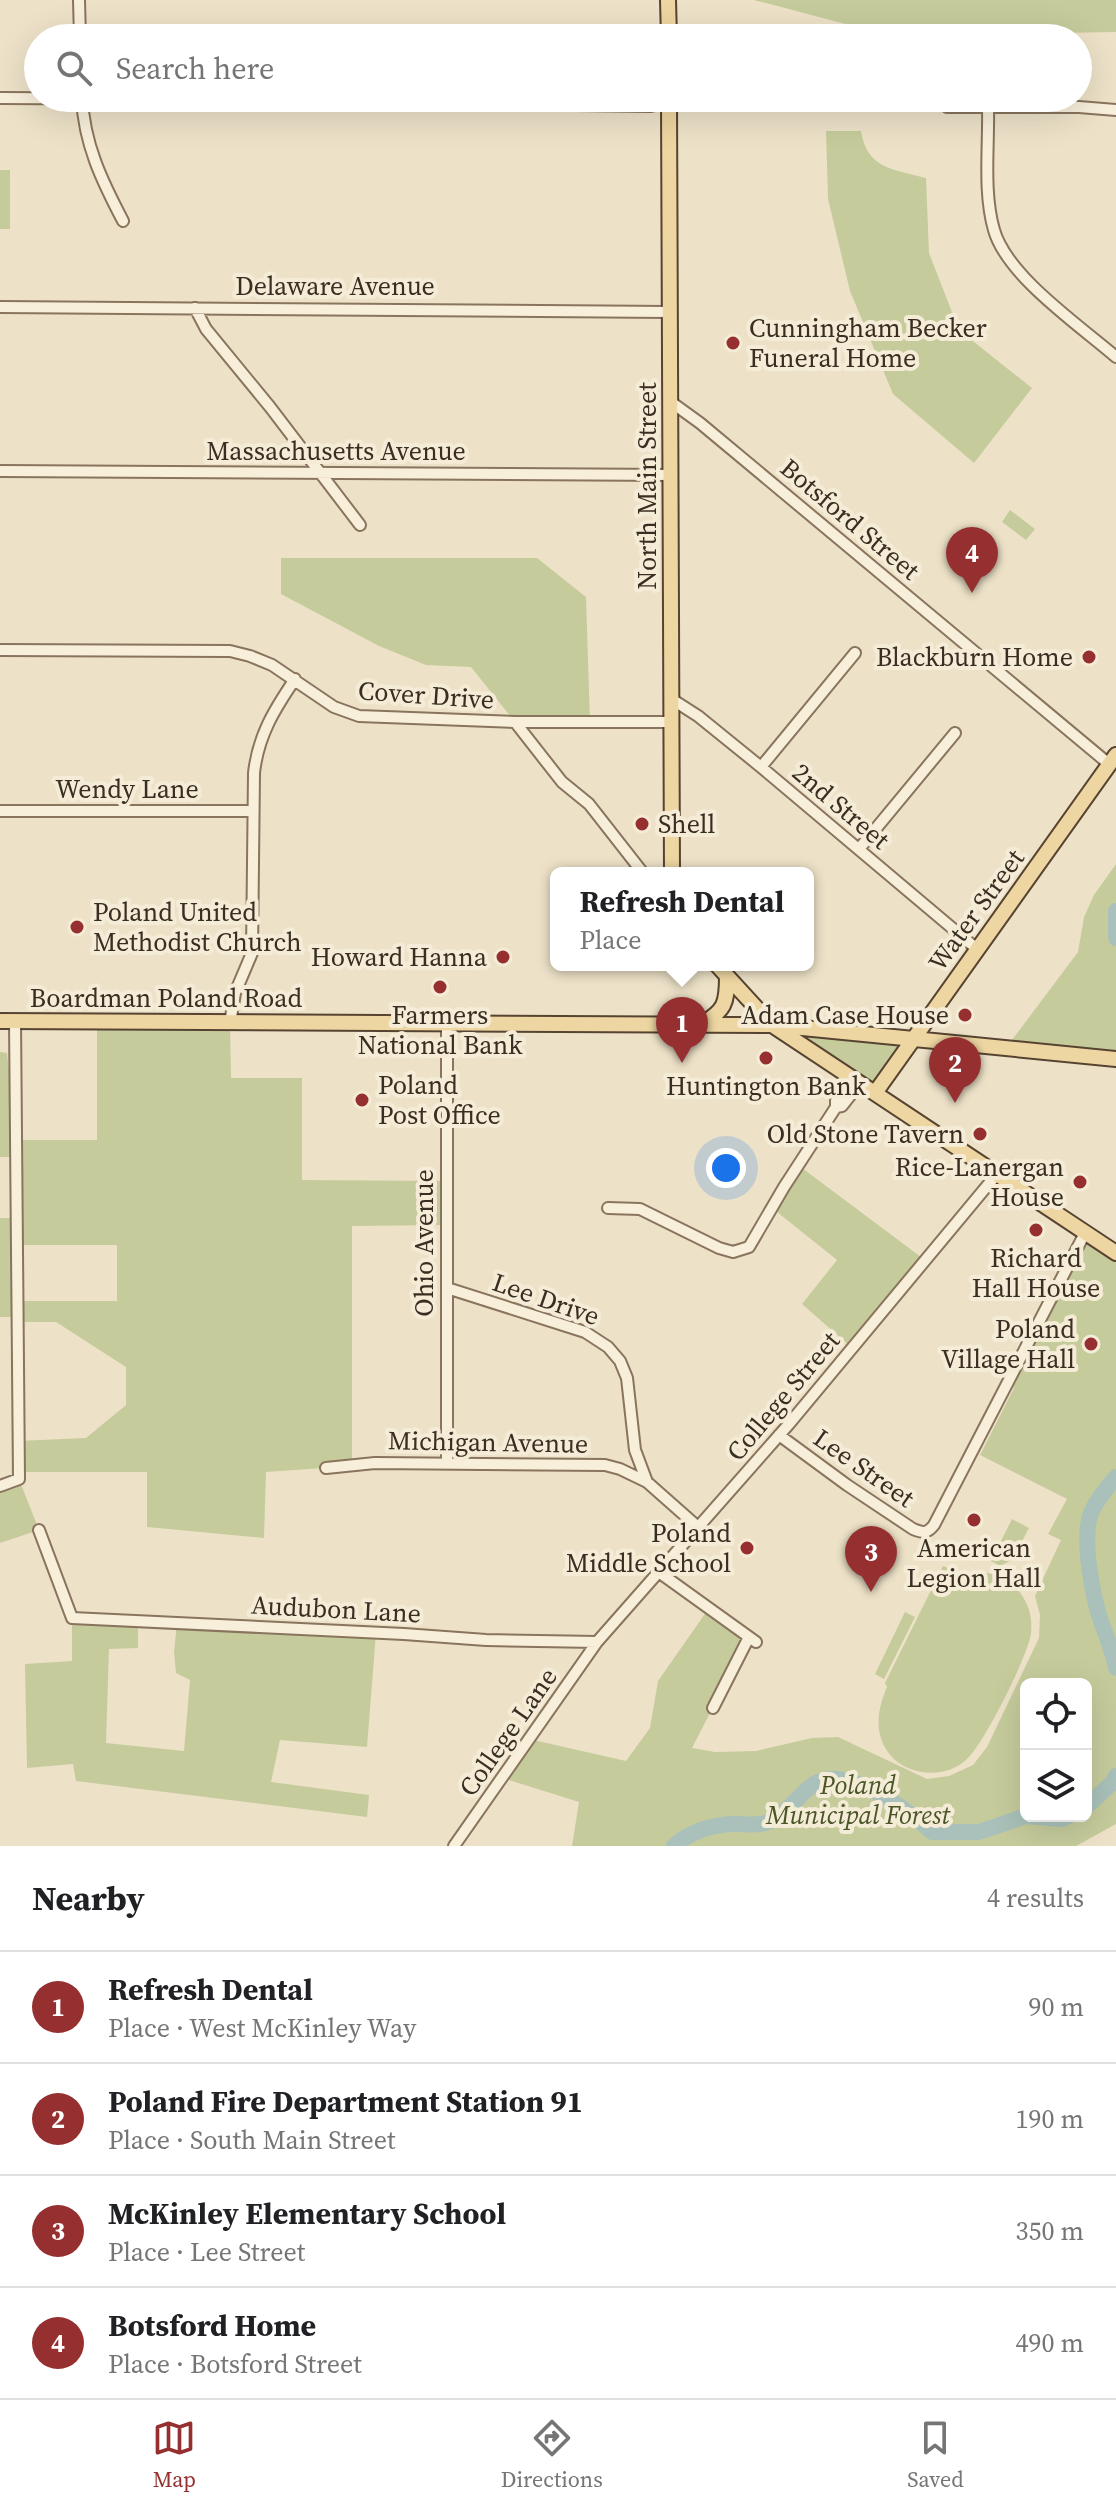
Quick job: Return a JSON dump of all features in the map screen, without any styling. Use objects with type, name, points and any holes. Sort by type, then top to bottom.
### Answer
[{"type":"main road","points":[[668,0],[669,24]]},
{"type":"main road","name":"North Main Street","points":[[669,112],[672,867]]},
{"type":"main road","name":"Water Street","points":[[875,1093],[1113,760]]},
{"type":"main road","points":[[701,1025],[725,1004],[722,971]]},
{"type":"main road","points":[[722,971],[772,1025],[1116,1253]]},
{"type":"main road","name":"Boardman Poland Road","points":[[7,1021],[772,1025],[1116,1059]]},
{"type":"street","points":[[79,0],[80,24]]},
{"type":"street","points":[[0,98],[24,98]]},
{"type":"street","points":[[1092,108],[1116,110]]},
{"type":"street","points":[[83,112],[94,160],[123,221]]},
{"type":"street","points":[[988,112],[990,210],[1001,249],[1024,279],[1116,357]]},
{"type":"street","name":"Delaware Avenue","points":[[0,307],[670,312]]},
{"type":"street","points":[[195,308],[206,329],[360,525]]},
{"type":"street","name":"Botsford Street","points":[[671,402],[1113,760]]},
{"type":"street","name":"Massachusetts Avenue","points":[[0,471],[671,475]]},
{"type":"street","name":"Cover Drive","points":[[0,650],[230,651],[261,660],[295,679],[334,707],[359,716],[515,722],[673,722]]},
{"type":"street","points":[[761,767],[855,653]]},
{"type":"street","points":[[230,1023],[235,993],[252,953],[254,773],[260,742],[274,710],[295,679]]},
{"type":"street","name":"2nd Street","points":[[673,700],[698,716],[761,767],[977,949]]},
{"type":"street","points":[[515,722],[562,782],[589,804],[638,867]]},
{"type":"street","points":[[859,849],[955,733]]},
{"type":"street","name":"Wendy Lane","points":[[0,811],[253,811]]},
{"type":"street","points":[[0,1486],[19,1479],[7,1021]]},
{"type":"street","name":"Ohio Avenue","points":[[447,1022],[447,1464]]},
{"type":"street","points":[[608,1208],[640,1209],[733,1252],[749,1247],[836,1107],[836,1101],[856,1080]]},
{"type":"street","name":"College Street","points":[[597,1642],[779,1435],[997,1174]]},
{"type":"street","name":"Lee Street","points":[[779,1435],[913,1529],[925,1533],[930,1530],[1085,1233]]},
{"type":"street","name":"Lee Drive","points":[[447,1288],[585,1332],[608,1347],[620,1361],[627,1378],[635,1450],[647,1482]]},
{"type":"street","name":"Michigan Avenue","points":[[326,1468],[375,1463],[605,1465],[647,1482]]},
{"type":"street","points":[[647,1482],[699,1528]]},
{"type":"street","name":"Audubon Lane","points":[[39,1530],[72,1618],[486,1640],[597,1642]]},
{"type":"street","points":[[660,1573],[752,1639],[713,1708]]},
{"type":"street","name":"College Lane","points":[[454,1846],[597,1642]]},
{"type":"green space","points":[[754,0],[1116,0],[1116,32],[1092,32],[1092,24],[845,24]]},
{"type":"green space","points":[[826,131],[861,131],[864,144],[876,160],[893,169],[926,178],[929,253],[959,330],[1032,388],[974,463],[893,394],[850,291],[828,199]]},
{"type":"green space","points":[[0,170],[10,170],[10,229],[0,229]]},
{"type":"green space","points":[[1010,510],[1035,529],[1026,540],[1002,522]]},
{"type":"green space","points":[[281,558],[537,558],[586,597],[590,722],[515,722],[471,667],[426,665],[379,646],[281,594]]},
{"type":"green space","points":[[1116,864],[1116,1059],[1006,1048],[1078,952],[1084,917],[1094,895]]},
{"type":"green space","points":[[97,1022],[230,1023],[231,1078],[302,1078],[302,1180],[446,1181],[446,1225],[352,1226],[352,1466],[266,1472],[264,1538],[147,1527],[147,1472],[19,1472],[18,1441],[86,1438],[126,1405],[126,1367],[56,1322],[17,1322],[16,1317],[0,1317],[0,1218],[15,1218],[15,1157],[0,1157],[0,1052],[7,1053],[16,1140],[97,1140]],"holes":[[[16,1245],[117,1245],[117,1301],[17,1301]]]},
{"type":"green space","points":[[772,1025],[913,1039],[875,1093]]},
{"type":"green space","points":[[798,1165],[925,1260],[852,1348],[802,1304],[837,1260],[772,1208]]},
{"type":"green space","name":"Poland Municipal Forest","points":[[1085,1233],[1116,1253],[1116,1824],[1076,1846],[572,1846],[579,1802],[502,1778],[529,1739],[626,1761],[650,1728],[658,1681],[709,1608],[749,1637],[692,1748],[715,1752],[756,1751],[812,1738],[838,1737],[927,1779],[949,1776],[973,1765],[987,1747],[1039,1638],[1040,1615],[1035,1596],[1061,1540],[1048,1534],[1067,1499],[980,1455],[1014,1388],[1007,1383]]},
{"type":"green space","points":[[19,1479],[39,1530],[0,1543],[0,1486]]},
{"type":"green space","points":[[1012,1519],[1029,1528],[1012,1560],[1000,1566],[991,1561]]},
{"type":"green space","points":[[943,1566],[953,1570],[948,1582],[977,1572],[989,1573],[1010,1583],[1018,1590],[1029,1610],[1031,1633],[1014,1678],[975,1749],[960,1765],[929,1773],[908,1768],[891,1756],[881,1740],[878,1722],[887,1687],[885,1683]]},
{"type":"green space","points":[[905,1612],[915,1617],[884,1679],[875,1674]]},
{"type":"green space","points":[[72,1618],[138,1621],[138,1648],[109,1649],[106,1743],[184,1751],[190,1680],[176,1673],[174,1652],[177,1623],[376,1633],[367,1747],[280,1740],[271,1782],[369,1795],[367,1817],[76,1781],[73,1764],[27,1768],[25,1664],[72,1661]]},
{"type":"waterway","points":[[1116,911],[1116,938]]},
{"type":"waterway","points":[[1116,1477],[1093,1508],[1087,1534],[1095,1598],[1116,1668]]},
{"type":"waterway","points":[[1092,1801],[1116,1776]]},
{"type":"waterway","points":[[674,1846],[687,1836],[711,1827],[768,1822],[807,1789],[827,1779],[859,1784],[876,1792],[932,1832],[979,1832],[1020,1818]]},
{"type":"place","name":"Cunningham Becker Funeral Home","points":[[733,343]]},
{"type":"place","name":"Botsford Home","points":[[972,593]]},
{"type":"place","name":"Blackburn Home","points":[[1089,657]]},
{"type":"place","name":"Shell","points":[[642,824]]},
{"type":"place","name":"Poland United Methodist Church","points":[[77,927]]},
{"type":"place","name":"Howard Hanna","points":[[503,957]]},
{"type":"place","name":"Farmers National Bank","points":[[440,987]]},
{"type":"place","name":"Adam Case House","points":[[965,1015]]},
{"type":"place","name":"Huntington Bank","points":[[766,1058]]},
{"type":"place","name":"Refresh Dental","points":[[682,1063]]},
{"type":"place","name":"Poland Post Office","points":[[362,1100]]},
{"type":"place","name":"Poland Fire Department Station 91","points":[[955,1103]]},
{"type":"place","name":"Old Stone Tavern","points":[[980,1134]]},
{"type":"place","name":"Rice-Lanergan House","points":[[1080,1182]]},
{"type":"place","name":"Richard Hall House","points":[[1036,1230]]},
{"type":"place","name":"Poland Village Hall","points":[[1091,1344]]},
{"type":"place","name":"American Legion Hall","points":[[974,1520]]},
{"type":"place","name":"Poland Middle School","points":[[747,1548]]},
{"type":"place","name":"McKinley Elementary School","points":[[871,1592]]}]
